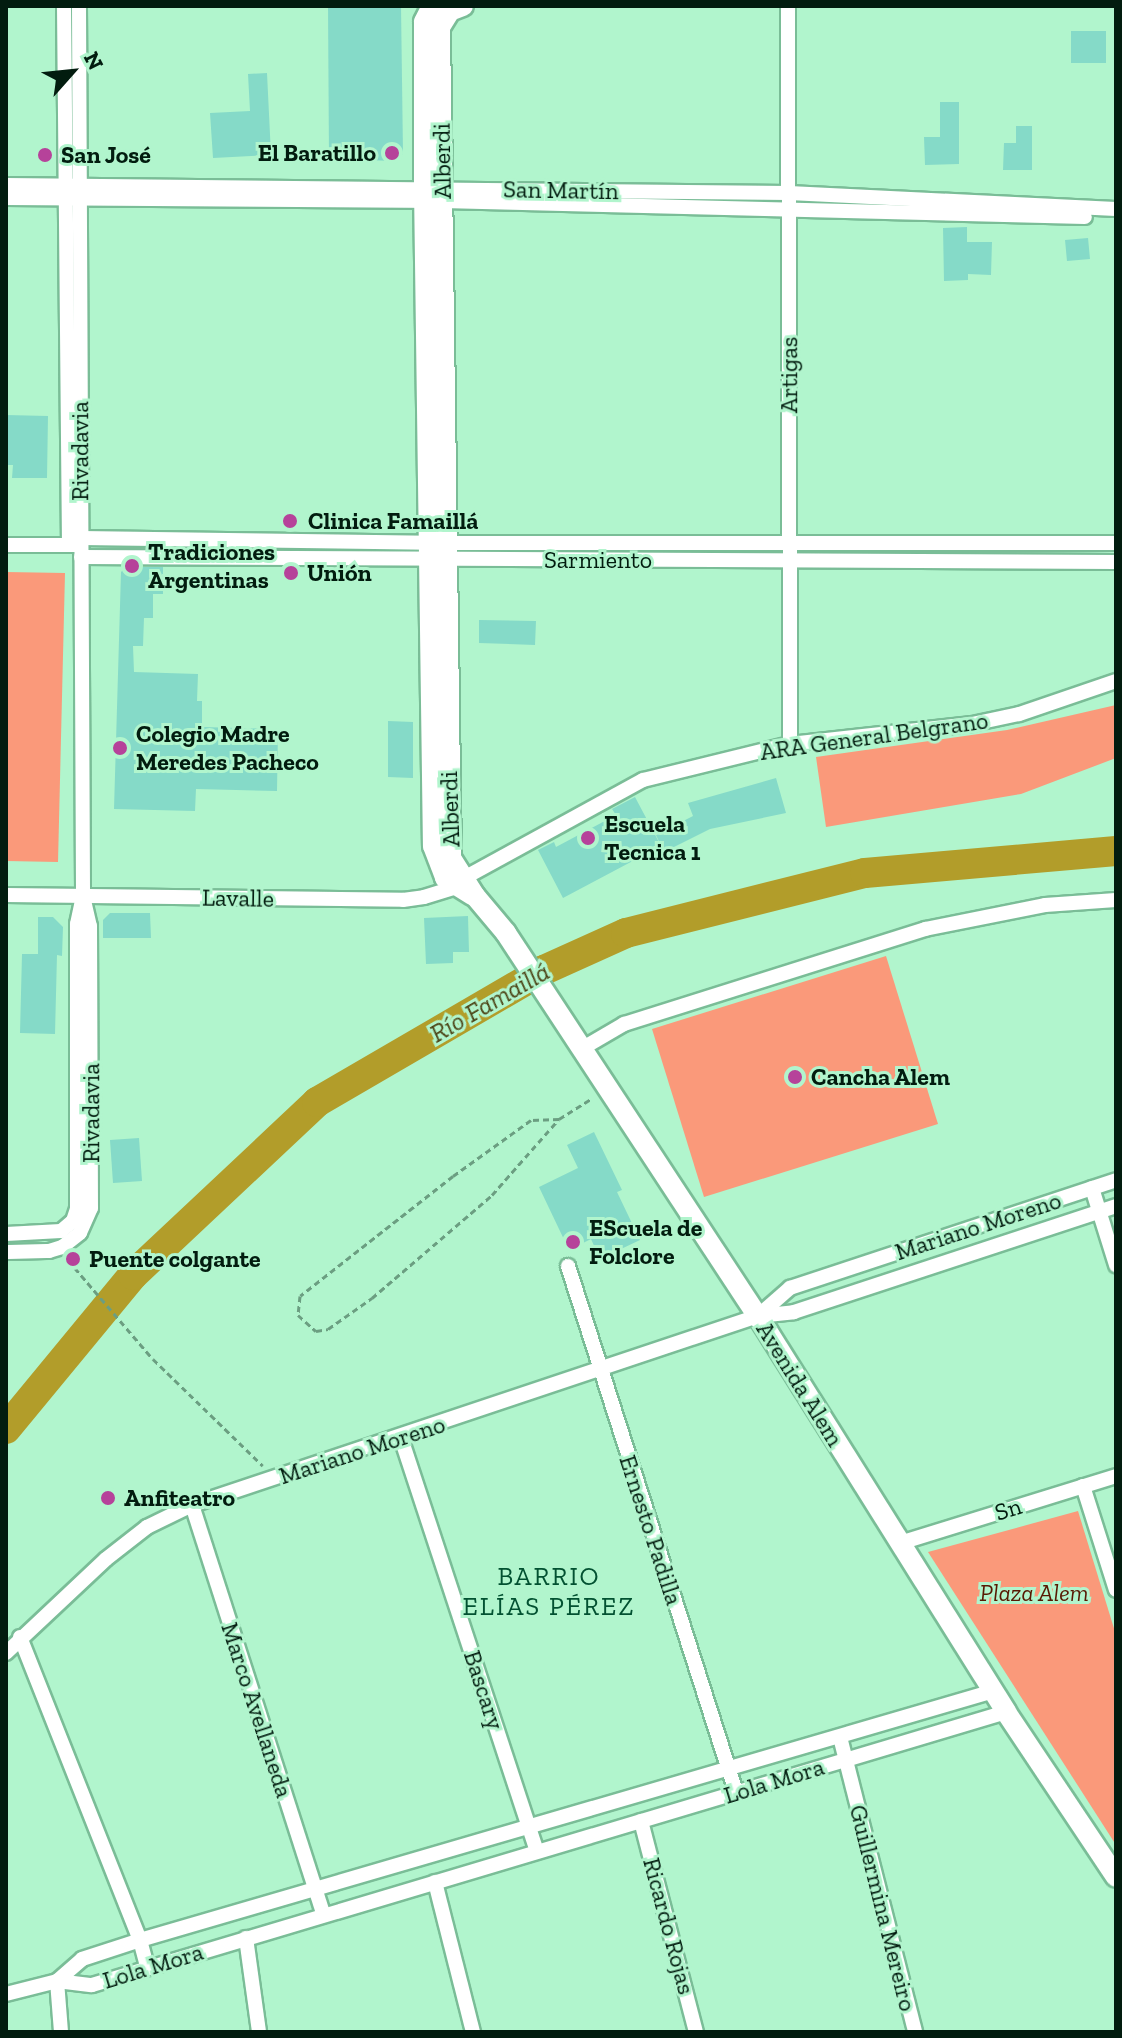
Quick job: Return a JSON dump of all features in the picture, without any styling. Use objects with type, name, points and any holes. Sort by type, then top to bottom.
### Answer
[{"type":"street","name":"Rivadavia","points":[[64,6],[72,192],[83,896],[77,924],[75,1230]]},
{"type":"street","name":"Rivadavia","points":[[72,192],[79,6]]},
{"type":"street","name":"Alberdi","points":[[432,6],[424,22],[433,194],[437,552],[450,840],[451,858],[460,883],[475,896]]},
{"type":"street","name":"Alberdi","points":[[433,194],[440,27],[450,11],[463,6]]},
{"type":"street","name":"Artigas","points":[[788,6],[790,744]]},
{"type":"street","name":"San Martín","points":[[6,185],[72,192]]},
{"type":"street","name":"San Martín","points":[[6,198],[72,192],[433,194],[1116,209]]},
{"type":"street","name":"San Martín","points":[[789,200],[1116,218]]},
{"type":"street","name":"Sarmiento","points":[[437,552],[788,542],[1116,543]]},
{"type":"street","name":"Sarmiento","points":[[6,545],[1116,562]]},
{"type":"street","name":"ARA General Belgrano","points":[[460,883],[643,780],[790,744],[972,724],[1042,708],[1116,681]]},
{"type":"street","name":"Lavalle","points":[[6,895],[403,900],[460,883]]},
{"type":"street","name":"Avenida Alem","points":[[475,896],[506,933],[609,1088],[758,1316],[1006,1712],[1114,1869]]},
{"type":"street","points":[[579,1043],[624,1024],[925,929],[1045,905],[1116,900]]},
{"type":"street","name":"Mariano Moreno","points":[[758,1316],[790,1288],[1116,1180]]},
{"type":"street","points":[[1092,1188],[1116,1265]]},
{"type":"street","name":"Mariano Moreno","points":[[6,1653],[20,1637],[137,1535],[192,1505],[401,1438],[758,1316],[794,1312],[1116,1206]]},
{"type":"street","points":[[6,1234],[75,1230]]},
{"type":"street","points":[[6,1252],[59,1248],[75,1230]]},
{"type":"street","name":"Ernesto Padilla","points":[[568,1266],[736,1792]]},
{"type":"street","name":"Bascary","points":[[401,1438],[537,1851]]},
{"type":"street","name":"Sn","points":[[900,1543],[1116,1476]]},
{"type":"street","points":[[1083,1486],[1116,1590]]},
{"type":"street","name":"Marco Avellaneda","points":[[192,1505],[323,1914]]},
{"type":"street","points":[[20,1637],[140,1940],[147,1966]]},
{"type":"street","name":"Lola Mora","points":[[57,1981],[82,1959],[140,1940],[994,1691]]},
{"type":"street","name":"Lola Mora","points":[[57,1981],[92,1985],[147,1966],[1006,1712]]},
{"type":"street","name":"Guillermina Mereiro","points":[[840,1737],[915,2032]]},
{"type":"street","name":"Ricardo Rojas","points":[[641,1821],[696,2032]]},
{"type":"street","points":[[435,1882],[473,2032]]},
{"type":"street","points":[[246,1938],[259,2032]]},
{"type":"street","points":[[6,1994],[57,1981],[61,2032]]},
{"type":"path","points":[[559,1119],[531,1120],[453,1176],[300,1296],[298,1315],[316,1331],[328,1329],[372,1298],[492,1195],[559,1119],[609,1088]]},
{"type":"path","points":[[59,1248],[153,1359],[258,1459],[272,1479]]},
{"type":"green space","points":[[6,572],[65,573],[58,862],[6,861]]},
{"type":"green space","points":[[1116,705],[1116,758],[1021,794],[826,827],[816,757],[1007,730]]},
{"type":"green space","name":"Cancha Alem","points":[[886,956],[938,1124],[704,1197],[652,1029]]},
{"type":"green space","name":"Plaza Alem","points":[[1078,1511],[1116,1635],[1116,1845],[928,1552]]},
{"type":"building","points":[[328,6],[401,6],[403,154],[396,161],[329,159]]},
{"type":"building","points":[[1071,31],[1106,31],[1106,63],[1071,63]]},
{"type":"building","points":[[267,73],[271,155],[213,158],[210,113],[250,111],[248,74]]},
{"type":"building","points":[[940,102],[959,102],[959,164],[925,165],[924,137],[940,137]]},
{"type":"building","points":[[1016,126],[1032,126],[1032,170],[1003,170],[1004,143],[1016,143]]},
{"type":"building","points":[[967,227],[967,242],[992,242],[991,275],[968,274],[968,280],[944,281],[943,228]]},
{"type":"building","points":[[1088,238],[1090,259],[1067,261],[1065,240]]},
{"type":"building","points":[[6,415],[48,416],[47,478],[12,478],[13,465],[6,465]]},
{"type":"building","points":[[126,567],[163,567],[163,594],[153,594],[153,618],[144,618],[143,646],[133,646],[134,672],[198,674],[197,701],[202,701],[202,727],[278,729],[277,791],[196,789],[195,811],[114,809],[121,572]]},
{"type":"building","points":[[479,620],[536,621],[535,645],[479,643]]},
{"type":"building","points":[[388,721],[413,722],[413,778],[388,777]]},
{"type":"building","points":[[776,778],[786,813],[710,829],[664,852],[656,835],[693,816],[688,803]]},
{"type":"building","points":[[635,797],[661,846],[563,898],[538,850],[554,842],[556,847],[616,815],[612,809]]},
{"type":"building","points":[[110,913],[150,913],[151,938],[103,938],[103,920]]},
{"type":"building","points":[[468,916],[469,952],[453,952],[453,963],[426,964],[424,918]]},
{"type":"building","points":[[38,917],[53,917],[63,927],[62,956],[57,955],[55,1034],[20,1033],[22,954],[38,954]]},
{"type":"building","points":[[594,1132],[622,1190],[617,1192],[640,1240],[600,1259],[591,1239],[569,1250],[539,1187],[578,1168],[567,1145]]},
{"type":"building","points":[[139,1138],[142,1181],[113,1183],[110,1140]]},
{"type":"waterway","name":"Río Famaillá","points":[[6,1429],[133,1275],[317,1102],[544,970],[626,933],[865,873],[1116,851]]},
{"type":"place","name":"El Baratillo","points":[[392,153]]},
{"type":"place","name":"San José","points":[[45,155]]},
{"type":"place","name":"Clinica Famaillá","points":[[290,521]]},
{"type":"place","name":"Tradiciones Argentinas","points":[[132,566]]},
{"type":"place","name":"Unión","points":[[291,573]]},
{"type":"place","name":"Colegio Madre Meredes Pacheco","points":[[120,748]]},
{"type":"place","name":"Escuela Tecnica 1","points":[[588,838]]},
{"type":"place","name":"Cancha Alem","points":[[795,1077]]},
{"type":"place","name":"EScuela de Folclore","points":[[573,1242]]},
{"type":"place","name":"Puente colgante","points":[[73,1259]]},
{"type":"place","name":"Anfiteatro","points":[[108,1498]]},
{"type":"district","name":"BARRIO ELÍAS PÉREZ","points":[[549,1592]]}]
